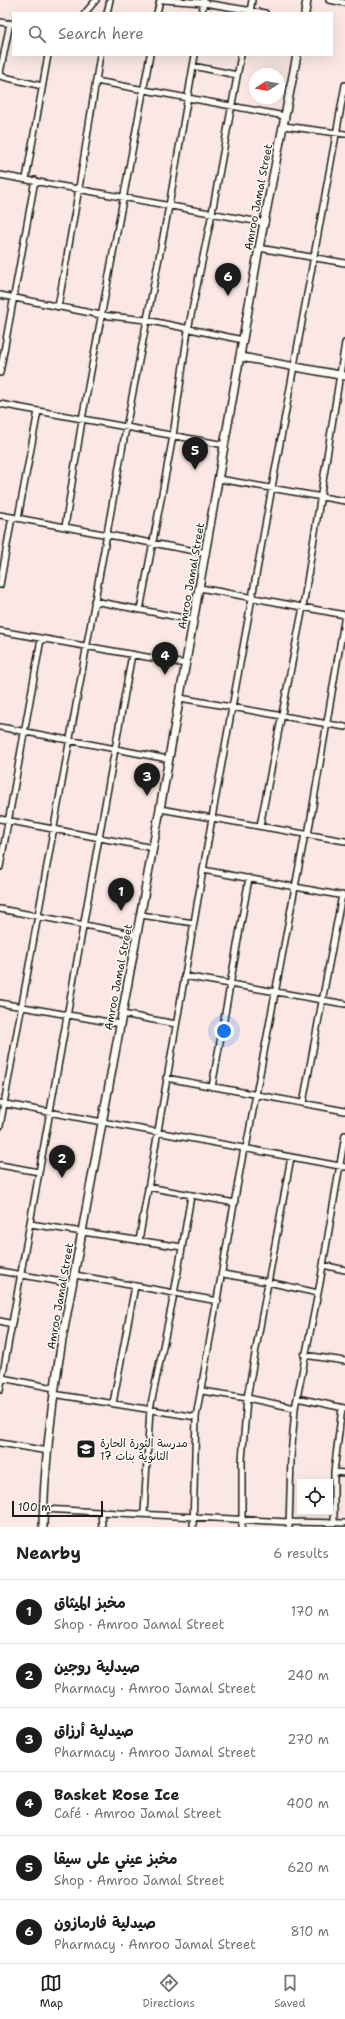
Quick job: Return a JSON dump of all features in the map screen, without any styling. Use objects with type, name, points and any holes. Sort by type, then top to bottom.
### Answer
[{"type":"street","points":[[86,12],[96,0]]},
{"type":"street","points":[[108,12],[110,0]]},
{"type":"street","points":[[157,12],[160,0]]},
{"type":"street","points":[[164,0],[204,1],[250,12],[252,0]]},
{"type":"street","points":[[305,12],[307,0]]},
{"type":"street","points":[[329,0],[345,3]]},
{"type":"street","points":[[202,12],[204,1]]},
{"type":"street","points":[[0,22],[11,24],[0,73]]},
{"type":"street","points":[[26,179],[48,56]]},
{"type":"street","points":[[58,307],[100,56]]},
{"type":"street","points":[[65,527],[82,419],[150,56]]},
{"type":"street","points":[[0,1126],[2,1103],[38,916],[106,534],[169,206],[195,56]]},
{"type":"street","points":[[140,610],[173,436],[188,330],[212,214],[241,56]]},
{"type":"street","name":"Amroo Jamal Street","points":[[43,1527],[43,1509],[54,1391],[200,588],[259,248],[297,56]]},
{"type":"street","points":[[194,66],[237,75]]},
{"type":"street","points":[[0,76],[42,86]]},
{"type":"street","points":[[96,81],[285,116]]},
{"type":"street","points":[[139,1241],[212,818],[345,85]]},
{"type":"street","points":[[284,126],[345,134]]},
{"type":"street","points":[[0,175],[35,180],[265,223]]},
{"type":"street","points":[[0,373],[35,180]]},
{"type":"street","points":[[259,248],[345,263]]},
{"type":"street","points":[[0,295],[101,315],[146,320],[188,330],[243,340]]},
{"type":"street","points":[[260,826],[302,607],[342,376],[345,343]]},
{"type":"street","points":[[240,357],[342,376]]},
{"type":"street","points":[[0,404],[225,445]]},
{"type":"street","points":[[18,518],[38,411]]},
{"type":"street","points":[[219,479],[345,501]]},
{"type":"street","points":[[0,515],[206,553]]},
{"type":"street","points":[[0,585],[12,517]]},
{"type":"street","points":[[193,1527],[196,1416],[202,1391],[245,1148],[306,834],[345,615],[200,588]]},
{"type":"street","points":[[94,601],[194,620]]},
{"type":"street","points":[[0,631],[186,664]]},
{"type":"street","points":[[0,867],[41,639]]},
{"type":"street","points":[[0,1390],[132,654]]},
{"type":"street","points":[[180,698],[345,726]]},
{"type":"street","points":[[0,727],[114,750],[168,759]]},
{"type":"street","points":[[160,809],[345,841]]},
{"type":"street","points":[[0,819],[153,848]]},
{"type":"street","points":[[203,870],[344,895],[322,1000],[303,1103]]},
{"type":"street","points":[[212,1087],[249,878]]},
{"type":"street","points":[[0,909],[137,935]]},
{"type":"street","points":[[141,915],[194,923]]},
{"type":"street","points":[[184,976],[345,1004]]},
{"type":"street","points":[[0,1003],[67,1016],[120,1024]]},
{"type":"street","points":[[122,1014],[176,1024]]},
{"type":"street","points":[[166,1078],[345,1111]]},
{"type":"street","points":[[2,1103],[342,1166]]},
{"type":"street","points":[[289,1525],[291,1457],[295,1408],[304,1355],[318,1293],[342,1166],[345,1135]]},
{"type":"street","points":[[242,1527],[242,1460],[247,1398],[291,1157]]},
{"type":"street","points":[[0,1165],[39,1172]]},
{"type":"street","points":[[148,1187],[235,1203]]},
{"type":"street","points":[[144,1513],[150,1409],[174,1294],[191,1196]]},
{"type":"street","points":[[30,1224],[182,1247]]},
{"type":"street","points":[[323,1265],[345,1270]]},
{"type":"street","points":[[0,1271],[73,1284]]},
{"type":"street","points":[[75,1274],[174,1294],[218,1301]]},
{"type":"street","points":[[223,1274],[318,1293]]},
{"type":"street","points":[[113,1403],[135,1286]]},
{"type":"street","points":[[0,1322],[12,1324]]},
{"type":"street","points":[[304,1355],[345,1361]]},
{"type":"street","points":[[2,1378],[54,1391],[113,1403],[196,1416]]},
{"type":"street","points":[[202,1391],[247,1398],[295,1408]]},
{"type":"street","points":[[297,1398],[343,1408],[334,1472],[334,1523]]},
{"type":"street","points":[[0,1443],[48,1451]]},
{"type":"street","points":[[334,1472],[345,1473]]},
{"type":"street","points":[[43,1509],[144,1513],[289,1525],[345,1523]]},
{"type":"street","points":[[102,1511],[102,1527]]},
{"type":"place","name":"صيدلية فارمازون","points":[[228,296]]},
{"type":"place","name":"مخبز عيني على سيقا","points":[[195,470]]},
{"type":"place","name":"Basket Rose Ice","points":[[165,675]]},
{"type":"place","name":"صيدلية أرزاق","points":[[147,796]]},
{"type":"place","name":"مخبز الميثاق","points":[[121,911]]},
{"type":"place","name":"صيدلية روجين","points":[[62,1178]]},
{"type":"place","name":"مدرسة الثورة الحارة 17 الثانوية بنات","points":[[86,1449]]}]
